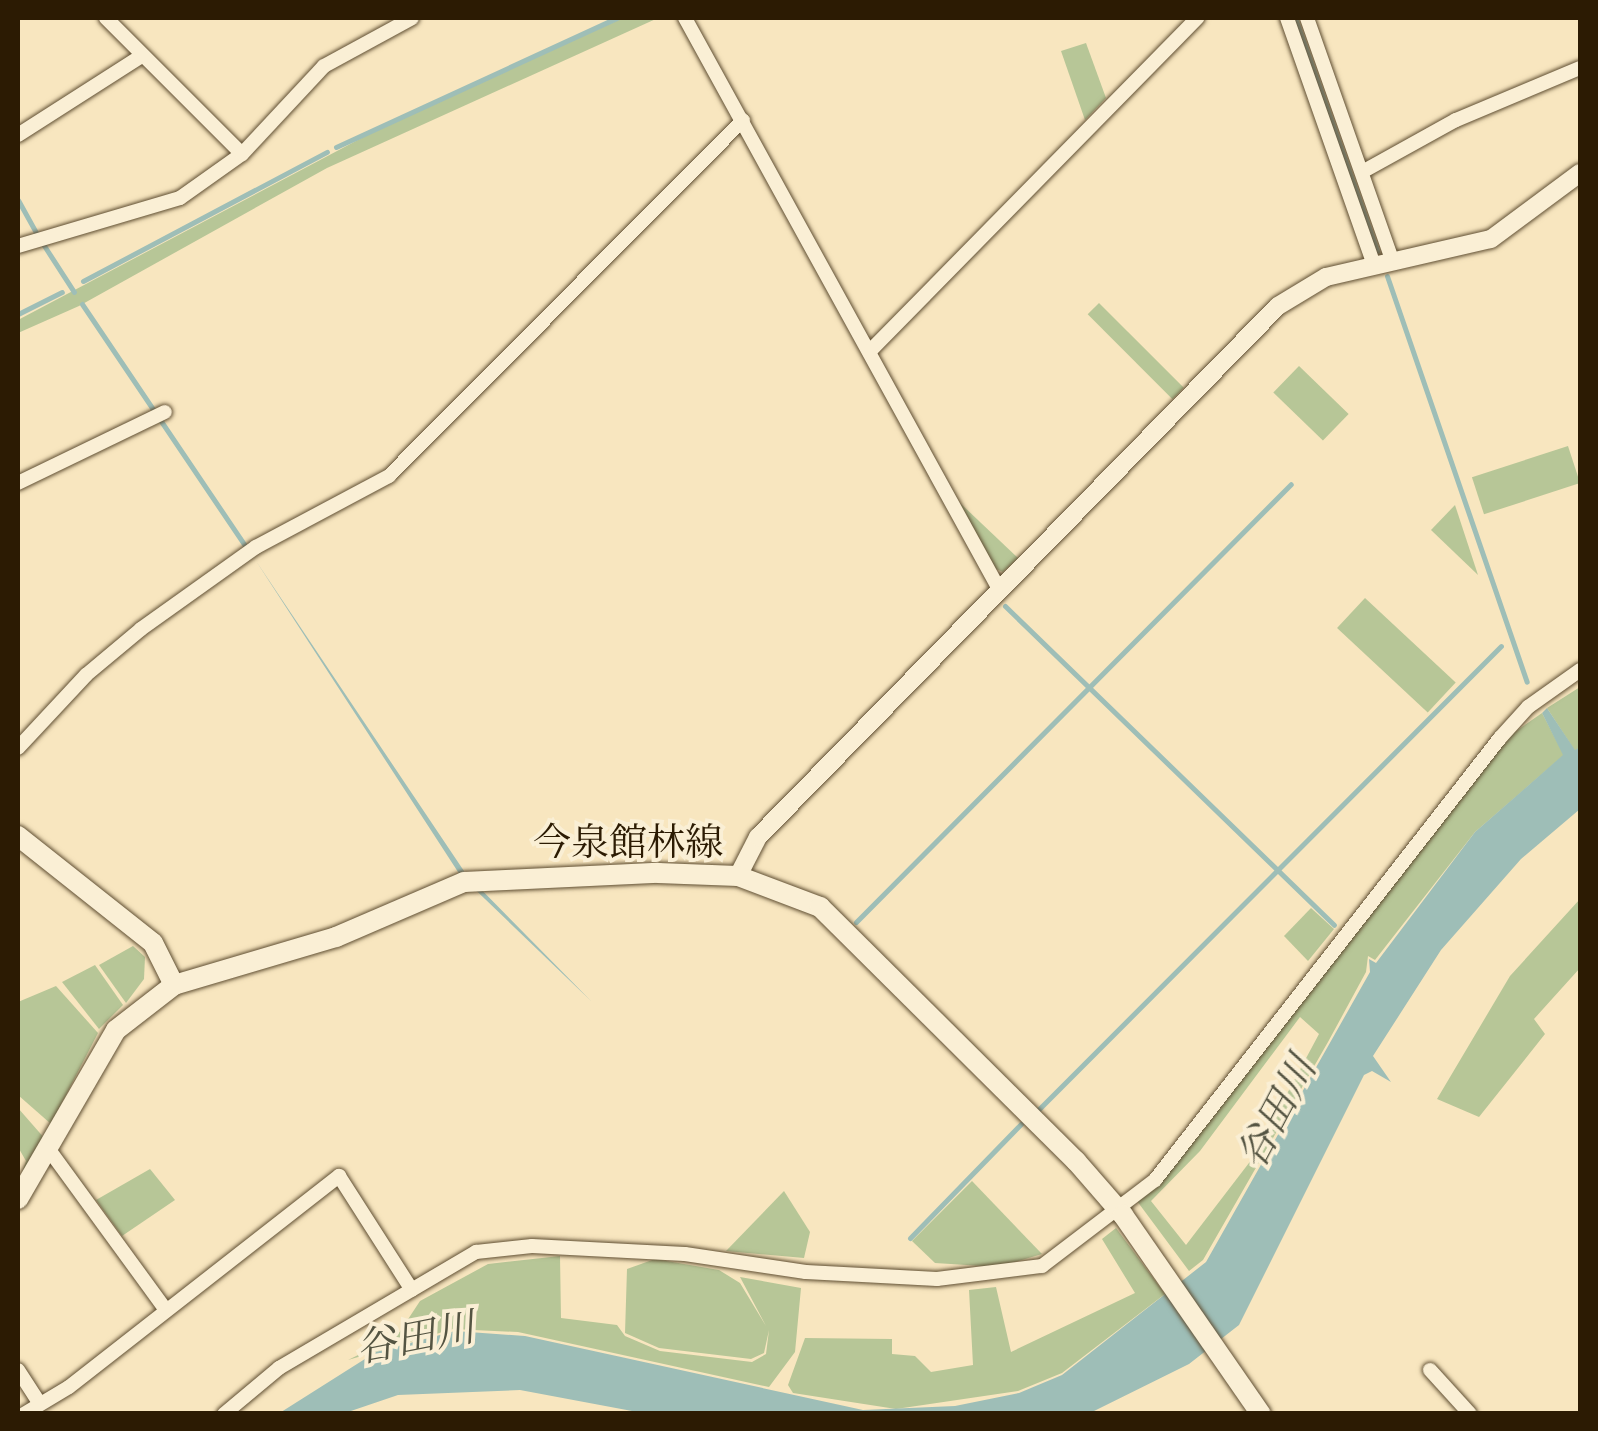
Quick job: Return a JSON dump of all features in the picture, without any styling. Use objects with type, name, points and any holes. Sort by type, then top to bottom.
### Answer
[{"type":"main road","points":[[18,836],[153,943],[174,985],[116,1030],[50,1151],[18,1199]]},
{"type":"main road","name":"今泉館林線","points":[[174,985],[336,936],[464,882],[658,873],[738,876],[795,893],[834,919],[1122,1213],[1262,1414]]},
{"type":"street","points":[[106,18],[242,154]]},
{"type":"street","points":[[18,246],[162,206],[242,154],[324,66],[412,18]]},
{"type":"street","points":[[685,18],[1000,588]]},
{"type":"street","points":[[870,351],[1197,18]]},
{"type":"street","points":[[1287,18],[1383,263]]},
{"type":"street","points":[[1308,18],[1362,172],[1383,263]]},
{"type":"street","points":[[18,135],[142,55]]},
{"type":"street","points":[[1362,172],[1456,120],[1580,68]]},
{"type":"street","points":[[18,748],[86,675],[156,619],[256,547],[389,476],[743,120]]},
{"type":"street","points":[[738,876],[750,846],[1278,306],[1326,277],[1490,239],[1580,172]]},
{"type":"street","points":[[18,482],[165,412]]},
{"type":"street","points":[[224,1414],[279,1368],[476,1252],[532,1246],[685,1254],[806,1272],[1011,1275],[1042,1266],[1122,1213],[1179,1151],[1500,738],[1528,707],[1580,670]]},
{"type":"street","points":[[50,1151],[166,1310]]},
{"type":"street","points":[[24,1414],[339,1176],[412,1290]]},
{"type":"street","points":[[18,1370],[40,1404]]},
{"type":"street","points":[[1430,1370],[1470,1414]]},
{"type":"green space","points":[[623,18],[658,18],[327,168],[79,306],[18,333],[18,320],[388,124]]},
{"type":"green space","points":[[1086,43],[1106,98],[1085,120],[1061,51]]},
{"type":"green space","points":[[1099,303],[1184,388],[1173,399],[1088,314]]},
{"type":"green space","points":[[1299,366],[1349,414],[1323,441],[1273,393]]},
{"type":"green space","points":[[1568,446],[1580,483],[1484,514],[1472,477]]},
{"type":"green space","points":[[960,503],[1018,558],[1003,572],[996,569]]},
{"type":"green space","points":[[1455,505],[1478,575],[1431,530]]},
{"type":"green space","points":[[1365,598],[1456,683],[1428,713],[1337,628]]},
{"type":"green space","points":[[1580,687],[1580,747],[1575,751],[1547,708]]},
{"type":"green space","points":[[1542,713],[1564,755],[1475,832],[1375,960],[1368,956],[1366,972],[1328,1042],[1203,1260],[1189,1271],[1137,1201],[1502,741]],"holes":[[[1300,1017],[1319,1034],[1252,1159],[1186,1245],[1151,1201],[1200,1151]]]},
{"type":"green space","points":[[1580,899],[1580,968],[1534,1019],[1545,1034],[1479,1117],[1437,1099],[1510,976]]},
{"type":"green space","points":[[1311,908],[1334,929],[1308,961],[1284,936]]},
{"type":"green space","points":[[133,946],[145,957],[144,979],[126,1003],[99,965]]},
{"type":"green space","points":[[95,965],[123,1005],[99,1029],[62,982]]},
{"type":"green space","points":[[56,986],[98,1033],[51,1124],[18,1095],[18,1002]]},
{"type":"green space","points":[[18,1108],[46,1140],[18,1185],[26,1161],[18,1147]]},
{"type":"green space","points":[[150,1169],[175,1200],[122,1236],[96,1200]]},
{"type":"green space","points":[[972,1181],[1042,1254],[998,1267],[935,1263],[912,1241]]},
{"type":"green space","points":[[784,1191],[810,1232],[804,1258],[726,1251]]},
{"type":"green space","points":[[1116,1228],[1165,1294],[1062,1373],[1018,1391],[896,1409],[793,1393],[788,1385],[805,1338],[892,1339],[892,1354],[915,1356],[931,1372],[973,1365],[969,1290],[996,1287],[1011,1352],[1135,1293],[1102,1239]]},
{"type":"green space","points":[[560,1256],[561,1318],[617,1325],[625,1336],[660,1351],[752,1362],[766,1354],[769,1330],[764,1353],[751,1359],[659,1348],[625,1333],[627,1269],[655,1259],[719,1270],[740,1283],[766,1326],[740,1277],[801,1288],[795,1352],[769,1387],[518,1332],[453,1329],[348,1360],[397,1336],[420,1301],[488,1264]]},
{"type":"water","points":[[256,561],[466,874],[591,1001],[460,875]]},
{"type":"water","points":[[1547,708],[1575,750],[1580,747],[1580,809],[1521,859],[1441,950],[1373,1056],[1391,1082],[1372,1071],[1364,1075],[1239,1325],[1189,1364],[1088,1414],[648,1414],[520,1390],[398,1395],[345,1413],[278,1414],[376,1352],[455,1331],[525,1336],[863,1410],[955,1406],[1019,1393],[1062,1375],[1206,1262],[1370,972],[1369,959],[1376,963],[1475,832],[1563,755],[1542,713]]},
{"type":"waterway","points":[[336,147],[617,18]]},
{"type":"waterway","points":[[1295,18],[1377,251]]},
{"type":"waterway","points":[[83,281],[327,152]]},
{"type":"waterway","points":[[18,200],[37,234]]},
{"type":"waterway","points":[[43,244],[74,292]]},
{"type":"waterway","points":[[1387,276],[1527,682]]},
{"type":"waterway","points":[[18,314],[62,292]]},
{"type":"waterway","points":[[82,304],[244,544]]},
{"type":"waterway","points":[[856,922],[1291,484]]},
{"type":"waterway","points":[[1005,606],[1334,925]]},
{"type":"waterway","points":[[1039,1109],[1501,646]]},
{"type":"waterway","points":[[910,1238],[1021,1124]]},
{"type":"water label","name":"谷田川","points":[[1276,1112]]},
{"type":"water label","name":"谷田川","points":[[415,1337]]}]
